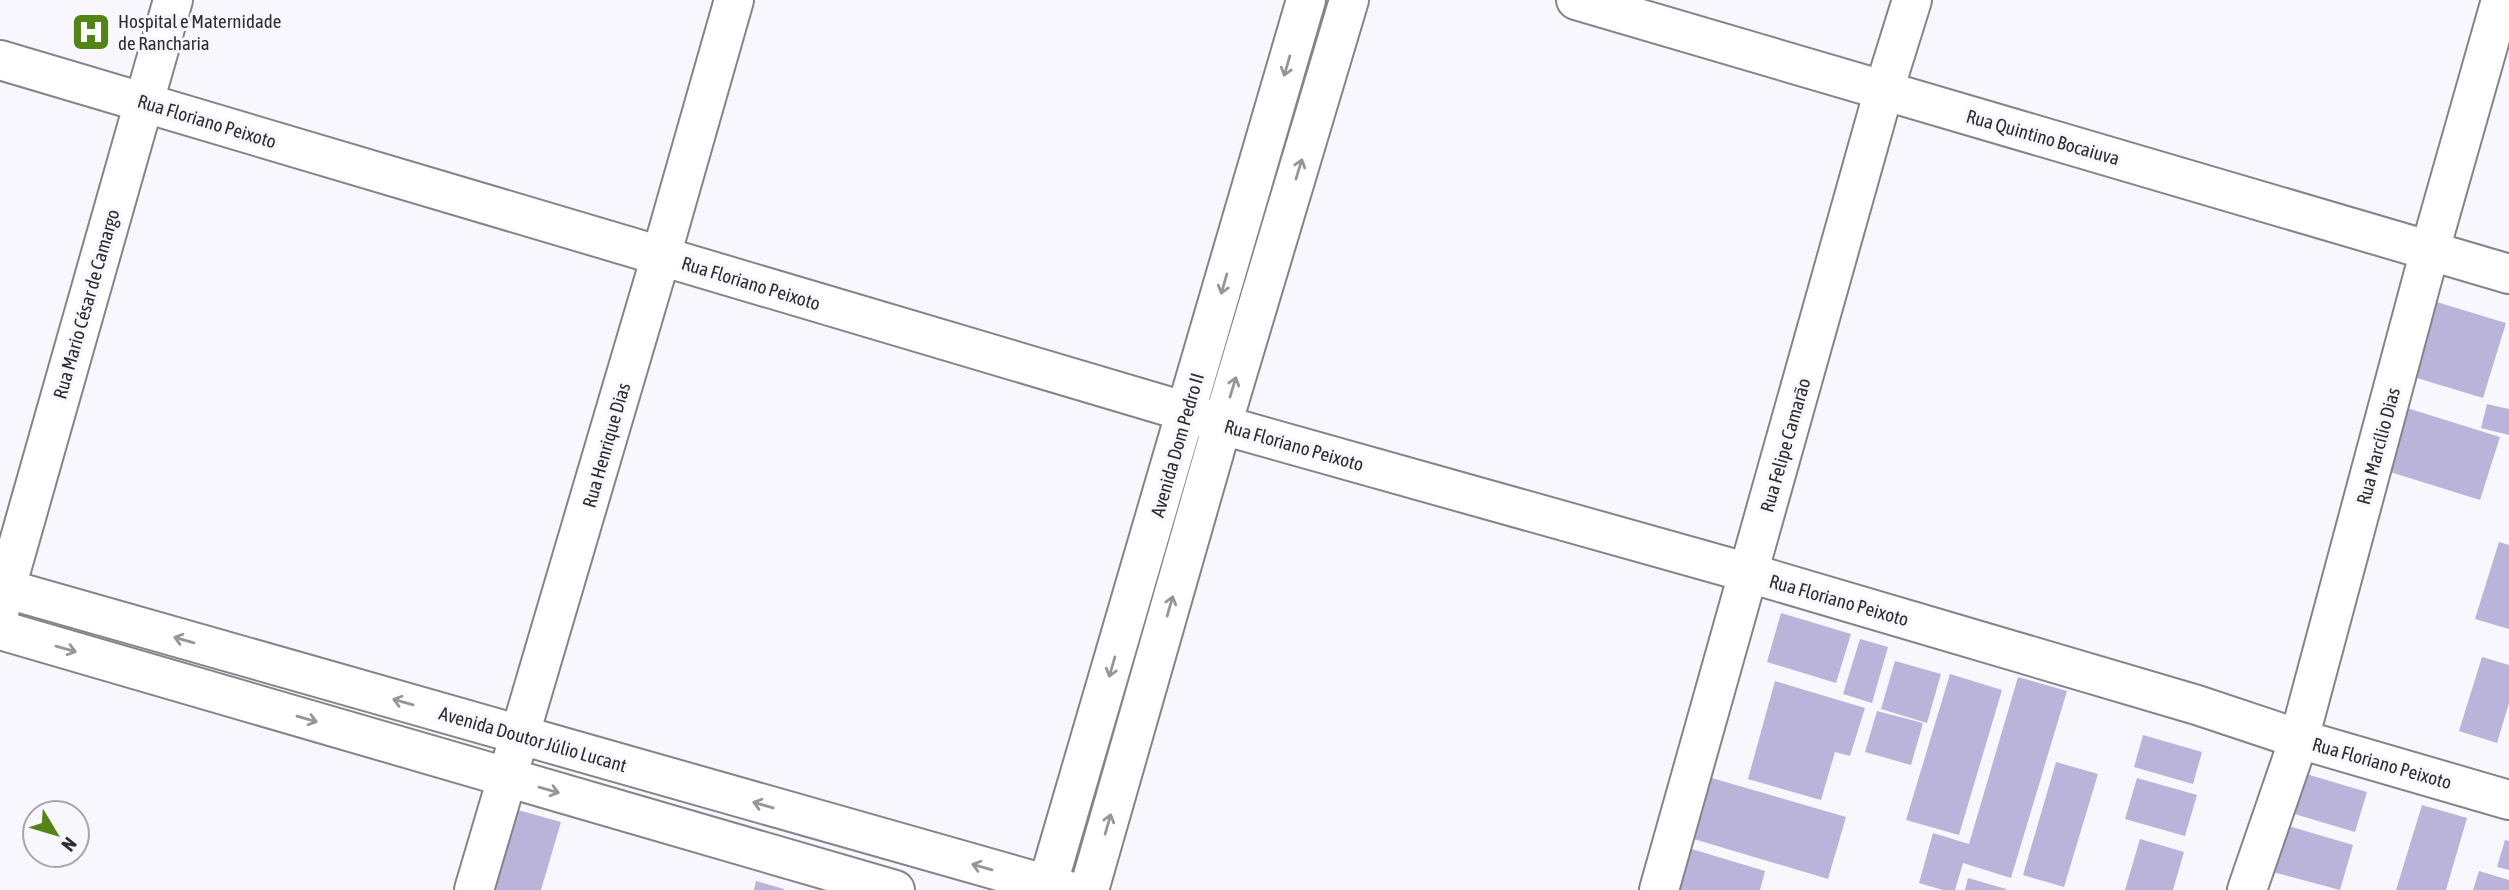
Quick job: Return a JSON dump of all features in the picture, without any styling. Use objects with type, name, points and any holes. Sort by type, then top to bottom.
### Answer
[{"type":"street","name":"Rua Mario César de Camargo","points":[[2,595],[173,0]]},
{"type":"street","name":"Rua Henrique Dias","points":[[474,890],[662,256],[734,0]]},
{"type":"street","name":"Avenida Dom Pedro II","points":[[1089,890],[1306,0]]},
{"type":"street","name":"Avenida Dom Pedro II","points":[[1053,889],[1205,419],[1349,0]]},
{"type":"street","name":"Rua Quintino Bocaiuva","points":[[1576,0],[2509,274]]},
{"type":"street","name":"Rua Felipe Camarão","points":[[1659,890],[1884,90],[1912,0]]},
{"type":"street","name":"Rua Marcílio Dias","points":[[2247,890],[2299,739],[2430,250],[2501,0]]},
{"type":"street","name":"Rua Floriano Peixoto","points":[[0,60],[1205,419],[1749,573],[2509,800]]},
{"type":"street","name":"Avenida Doutor Júlio Lucant","points":[[2,595],[271,664],[1053,889]]},
{"type":"street","points":[[0,630],[895,890]]},
{"type":"street","points":[[259,705],[271,664]]},
{"type":"street","points":[[806,864],[815,820]]},
{"type":"building","points":[[2430,300],[2506,323],[2483,398],[2407,375]]},
{"type":"building","points":[[2487,404],[2509,409],[2509,435],[2481,428]]},
{"type":"building","points":[[2407,408],[2500,437],[2480,500],[2387,471]]},
{"type":"building","points":[[2499,542],[2509,545],[2509,629],[2475,619]]},
{"type":"building","points":[[1781,613],[1851,634],[1836,683],[1767,662]]},
{"type":"building","points":[[1860,639],[1888,647],[1872,703],[1843,694]]},
{"type":"building","points":[[2482,657],[2509,665],[2509,703],[2497,743],[2459,731]]},
{"type":"building","points":[[1895,661],[1941,674],[1927,723],[1881,709]]},
{"type":"building","points":[[1950,674],[2002,690],[1959,835],[1906,820]]},
{"type":"building","points":[[2018,677],[2067,691],[2011,878],[1963,863],[1955,890],[1943,890],[1919,883],[1933,833],[1969,844]]},
{"type":"building","points":[[1775,681],[1865,708],[1850,756],[1835,752],[1821,800],[1748,779]]},
{"type":"building","points":[[1877,711],[1923,723],[1911,765],[1865,752]]},
{"type":"building","points":[[2143,735],[2202,752],[2193,784],[2134,767]]},
{"type":"building","points":[[2056,762],[2098,774],[2064,887],[2023,875]]},
{"type":"building","points":[[2296,771],[2367,792],[2355,832],[2284,811]]},
{"type":"building","points":[[1705,776],[1846,817],[1828,879],[1687,837]]},
{"type":"building","points":[[2137,778],[2197,795],[2185,836],[2125,819]]},
{"type":"building","points":[[2422,805],[2467,818],[2446,890],[2396,890]]},
{"type":"building","points":[[507,807],[561,822],[541,890],[482,890]]},
{"type":"building","points":[[2282,824],[2353,845],[2340,890],[2269,871]]},
{"type":"building","points":[[2140,839],[2184,852],[2173,890],[2125,890]]},
{"type":"building","points":[[2505,840],[2509,841],[2509,870],[2497,867]]},
{"type":"building","points":[[1685,847],[1765,871],[1760,890],[1672,890]]},
{"type":"building","points":[[2479,871],[2509,880],[2509,890],[2473,890]]},
{"type":"building","points":[[1968,878],[2006,889],[2006,890],[1965,890]]},
{"type":"building","points":[[756,881],[784,889],[784,890],[754,890]]},
{"type":"place","name":"Hospital e Maternidade de Rancharia","points":[[91,32]]}]
